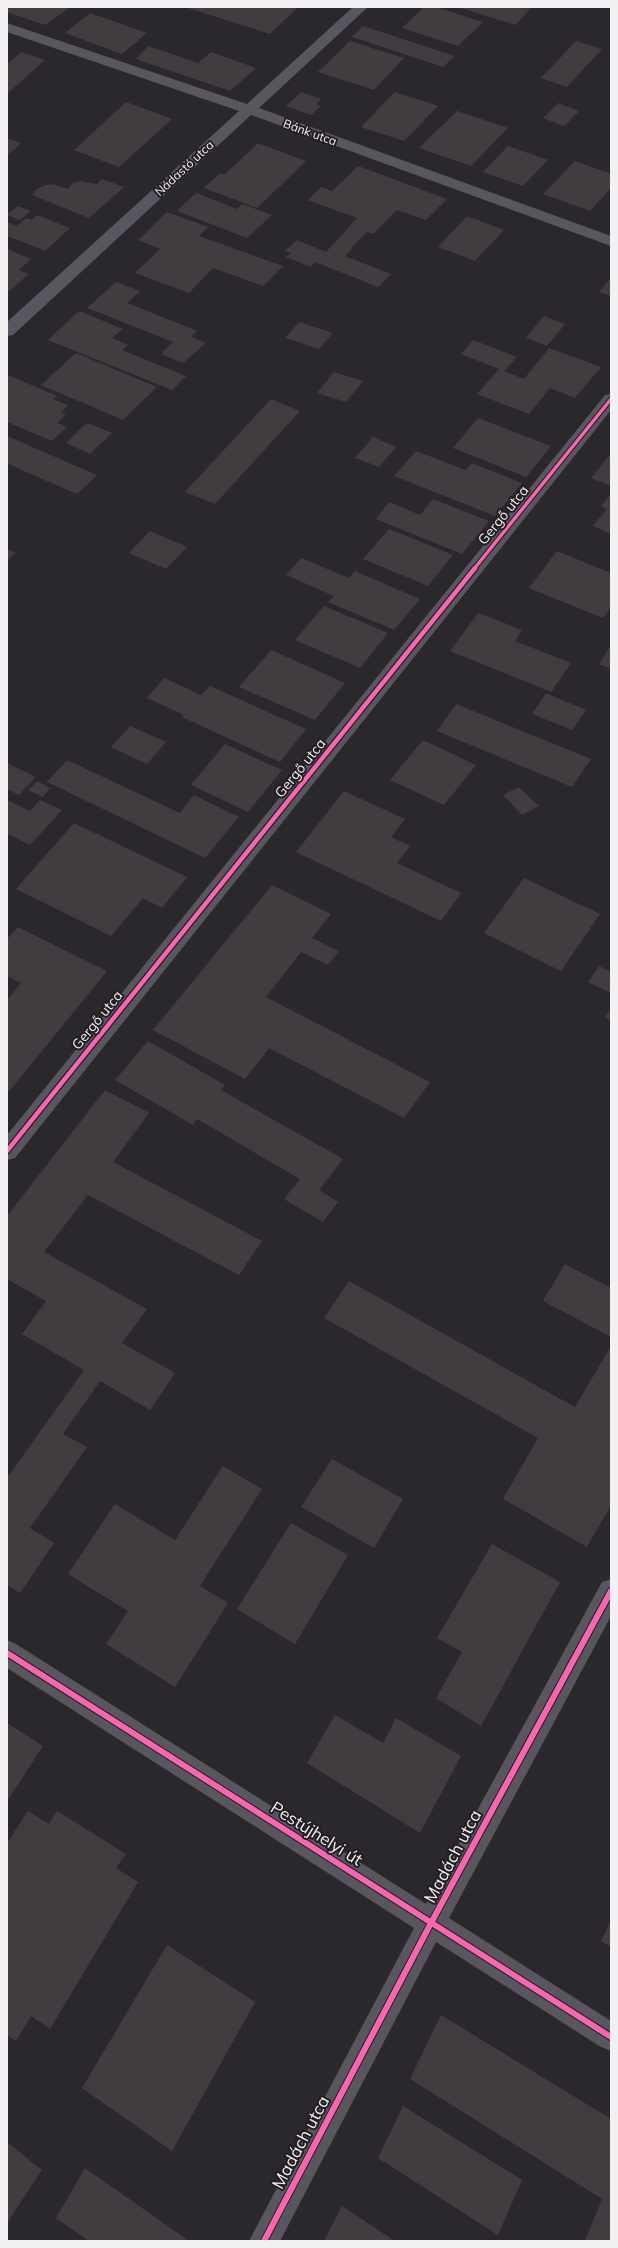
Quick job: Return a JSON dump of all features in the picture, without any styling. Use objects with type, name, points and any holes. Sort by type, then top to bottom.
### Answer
[{"type":"street","name":"Nádastó utca","points":[[7,331],[361,7]]},
{"type":"street","name":"Bánk utca","points":[[7,27],[248,109],[611,241]]},
{"type":"street","name":"Gergő utca","points":[[7,1151],[611,399]]},
{"type":"street","name":"Madách utca","points":[[264,2241],[432,1923],[611,1591]]},
{"type":"street","name":"Pestújhelyi út","points":[[7,1653],[611,2037]]},
{"type":"building","points":[[7,7],[71,7],[45,25],[7,12]]},
{"type":"building","points":[[185,7],[298,7],[270,34]]},
{"type":"building","points":[[424,7],[436,7],[483,22],[458,46],[402,28]]},
{"type":"building","points":[[458,7],[532,7],[515,25]]},
{"type":"building","points":[[90,13],[147,33],[122,54],[65,33]]},
{"type":"building","points":[[363,26],[455,56],[443,67],[352,37]]},
{"type":"building","points":[[350,41],[404,58],[374,90],[318,72]]},
{"type":"building","points":[[576,41],[602,49],[567,87],[541,78]]},
{"type":"building","points":[[148,46],[198,63],[211,52],[256,68],[230,91],[136,59]]},
{"type":"building","points":[[21,52],[45,60],[7,94],[7,64]]},
{"type":"building","points":[[301,92],[321,99],[316,104],[321,106],[311,115],[286,106]]},
{"type":"building","points":[[395,92],[438,106],[404,141],[361,127]]},
{"type":"building","points":[[126,102],[172,119],[119,167],[74,150]]},
{"type":"building","points":[[558,103],[579,111],[564,126],[543,118]]},
{"type":"building","points":[[457,111],[508,128],[471,166],[419,148]]},
{"type":"building","points":[[7,138],[21,143],[9,154],[7,153]]},
{"type":"building","points":[[258,143],[306,161],[257,208],[204,188],[220,173],[224,175]]},
{"type":"building","points":[[508,146],[548,160],[523,186],[483,172]]},
{"type":"building","points":[[575,161],[611,174],[611,188],[590,211],[543,194]]},
{"type":"building","points":[[358,166],[447,199],[426,220],[397,210],[373,234],[367,232],[352,247],[345,256],[391,274],[378,287],[315,262],[311,267],[286,257],[291,253],[285,251],[297,240],[326,252],[357,218],[308,200],[321,187],[332,191]]},
{"type":"building","points":[[102,179],[124,187],[89,218],[32,195],[37,189],[45,185],[52,184],[68,189],[73,183],[80,181],[97,184]]},
{"type":"building","points":[[196,193],[237,209],[243,204],[272,215],[247,238],[177,211]]},
{"type":"building","points":[[18,206],[31,211],[20,220],[7,215]]},
{"type":"building","points":[[167,212],[208,227],[199,236],[283,266],[263,286],[213,268],[189,293],[135,273],[160,249],[138,240]]},
{"type":"building","points":[[37,215],[70,228],[45,251],[7,236],[7,222],[17,226],[26,218],[32,220]]},
{"type":"building","points":[[467,216],[504,230],[475,261],[438,247]]},
{"type":"building","points":[[7,249],[31,259],[19,270],[29,274],[7,293]]},
{"type":"building","points":[[611,278],[611,296],[599,292]]},
{"type":"building","points":[[116,282],[140,291],[127,303],[197,331],[191,337],[206,343],[183,363],[161,354],[173,342],[87,308]]},
{"type":"building","points":[[79,311],[123,329],[112,338],[128,345],[122,350],[186,376],[172,390],[48,340]]},
{"type":"building","points":[[544,316],[565,324],[547,346],[526,338]]},
{"type":"building","points":[[299,322],[333,333],[319,349],[285,338]]},
{"type":"building","points":[[473,340],[517,357],[504,371],[524,379],[549,348],[601,367],[575,398],[550,388],[529,414],[477,394],[499,369],[461,354]]},
{"type":"building","points":[[76,353],[157,387],[123,420],[41,385]]},
{"type":"building","points":[[334,372],[363,381],[346,402],[317,393]]},
{"type":"building","points":[[8,375],[57,396],[53,399],[68,405],[61,412],[66,414],[57,423],[67,427],[52,441],[7,422]]},
{"type":"building","points":[[271,399],[300,411],[215,504],[185,492]]},
{"type":"building","points":[[478,418],[551,446],[526,477],[453,448]]},
{"type":"building","points":[[87,423],[112,433],[90,454],[66,443]]},
{"type":"building","points":[[7,436],[97,475],[77,494],[26,472],[7,463]]},
{"type":"building","points":[[373,437],[396,447],[379,467],[355,458]]},
{"type":"building","points":[[416,451],[466,470],[472,463],[522,483],[495,516],[394,476]]},
{"type":"building","points":[[609,456],[611,457],[611,486],[591,478]]},
{"type":"building","points":[[611,494],[611,534],[593,526],[607,509],[601,506]]},
{"type":"building","points":[[433,499],[489,521],[462,554],[376,519],[389,502],[420,515]]},
{"type":"building","points":[[389,529],[453,555],[428,586],[363,559]]},
{"type":"building","points":[[150,531],[187,547],[166,569],[129,553]]},
{"type":"building","points":[[7,549],[16,553],[7,561]]},
{"type":"building","points":[[557,551],[611,573],[611,607],[603,618],[529,588]]},
{"type":"building","points":[[301,558],[349,578],[355,571],[420,599],[394,630],[328,602],[334,596],[286,575]]},
{"type":"building","points":[[324,606],[388,633],[360,668],[295,640]]},
{"type":"building","points":[[478,613],[522,630],[515,641],[571,663],[551,692],[450,651]]},
{"type":"building","points":[[609,648],[611,649],[611,669],[599,664]]},
{"type":"building","points":[[271,650],[345,683],[315,720],[239,687]]},
{"type":"building","points":[[164,678],[201,695],[210,686],[306,729],[280,762],[182,717],[184,715],[147,698]]},
{"type":"building","points":[[546,693],[586,710],[572,730],[532,714]]},
{"type":"building","points":[[456,704],[591,759],[572,787],[437,731]]},
{"type":"building","points":[[130,726],[166,742],[147,764],[111,747]]},
{"type":"building","points":[[423,740],[476,765],[444,805],[390,780]]},
{"type":"building","points":[[225,744],[282,770],[248,812],[191,785]]},
{"type":"building","points":[[67,760],[180,813],[194,795],[239,817],[205,858],[47,782]]},
{"type":"building","points":[[7,763],[36,777],[19,795],[7,789]]},
{"type":"building","points":[[37,781],[50,788],[43,797],[28,790]]},
{"type":"building","points":[[519,787],[539,806],[522,815],[503,795]]},
{"type":"building","points":[[344,791],[405,819],[391,837],[410,846],[397,863],[461,893],[441,921],[296,852]]},
{"type":"building","points":[[7,800],[30,811],[40,800],[62,810],[30,845],[7,834]]},
{"type":"building","points":[[74,823],[187,877],[162,908],[143,898],[111,936],[16,889]]},
{"type":"building","points":[[524,878],[600,914],[561,971],[484,933]]},
{"type":"building","points":[[272,885],[331,914],[312,938],[339,951],[328,965],[301,952],[266,997],[430,1082],[404,1118],[269,1048],[245,1079],[153,1030]]},
{"type":"building","points":[[18,927],[107,971],[7,1094],[7,1000],[21,983],[7,976],[7,939]]},
{"type":"building","points":[[599,966],[611,972],[611,993],[588,982]]},
{"type":"building","points":[[611,1008],[611,1021],[605,1017]]},
{"type":"building","points":[[148,1041],[225,1085],[221,1090],[343,1159],[319,1190],[338,1202],[323,1222],[284,1199],[300,1179],[197,1119],[193,1125],[115,1080]]},
{"type":"building","points":[[105,1090],[149,1113],[113,1162],[262,1241],[239,1275],[88,1195],[44,1252],[147,1309],[122,1343],[175,1373],[150,1410],[100,1381],[63,1434],[87,1447],[30,1528],[54,1543],[20,1593],[7,1585],[7,1478],[84,1370],[22,1334],[46,1301],[7,1279],[7,1216]]},
{"type":"building","points":[[565,1264],[611,1288],[611,1337],[543,1301]]},
{"type":"building","points":[[349,1281],[575,1407],[611,1346],[611,1505],[587,1547],[503,1499],[538,1438],[324,1318]]},
{"type":"building","points":[[332,1459],[403,1499],[374,1548],[301,1507]]},
{"type":"building","points":[[223,1466],[262,1489],[200,1586],[228,1603],[175,1687],[106,1644],[128,1611],[68,1574],[115,1504],[175,1540]]},
{"type":"building","points":[[291,1523],[348,1555],[295,1644],[237,1609]]},
{"type":"building","points":[[492,1544],[560,1582],[481,1726],[436,1698],[462,1652],[437,1638]]},
{"type":"building","points":[[335,1715],[383,1743],[396,1718],[461,1756],[420,1833],[307,1763]]},
{"type":"building","points":[[7,1723],[43,1746],[7,1801]]},
{"type":"building","points":[[28,1811],[49,1824],[57,1811],[126,1854],[116,1868],[138,1882],[50,2029],[31,2016],[16,2041],[7,2035],[7,1843]]},
{"type":"building","points":[[611,1921],[611,1947],[601,1941]]},
{"type":"building","points":[[167,1945],[255,2002],[172,2151],[82,2088]]},
{"type":"building","points":[[441,2015],[611,2119],[611,2241],[585,2241],[602,2199],[410,2079]]},
{"type":"building","points":[[403,2106],[522,2180],[498,2235],[378,2158]]},
{"type":"building","points":[[7,2142],[42,2170],[7,2223]]},
{"type":"building","points":[[85,2168],[189,2241],[89,2241],[56,2218]]},
{"type":"building","points":[[342,2206],[395,2241],[324,2241]]},
{"type":"cycle path","points":[[7,1151],[611,399]]},
{"type":"cycle path","points":[[264,2241],[431,1923],[611,1591]]},
{"type":"cycle path","points":[[7,1653],[611,2037]]}]
